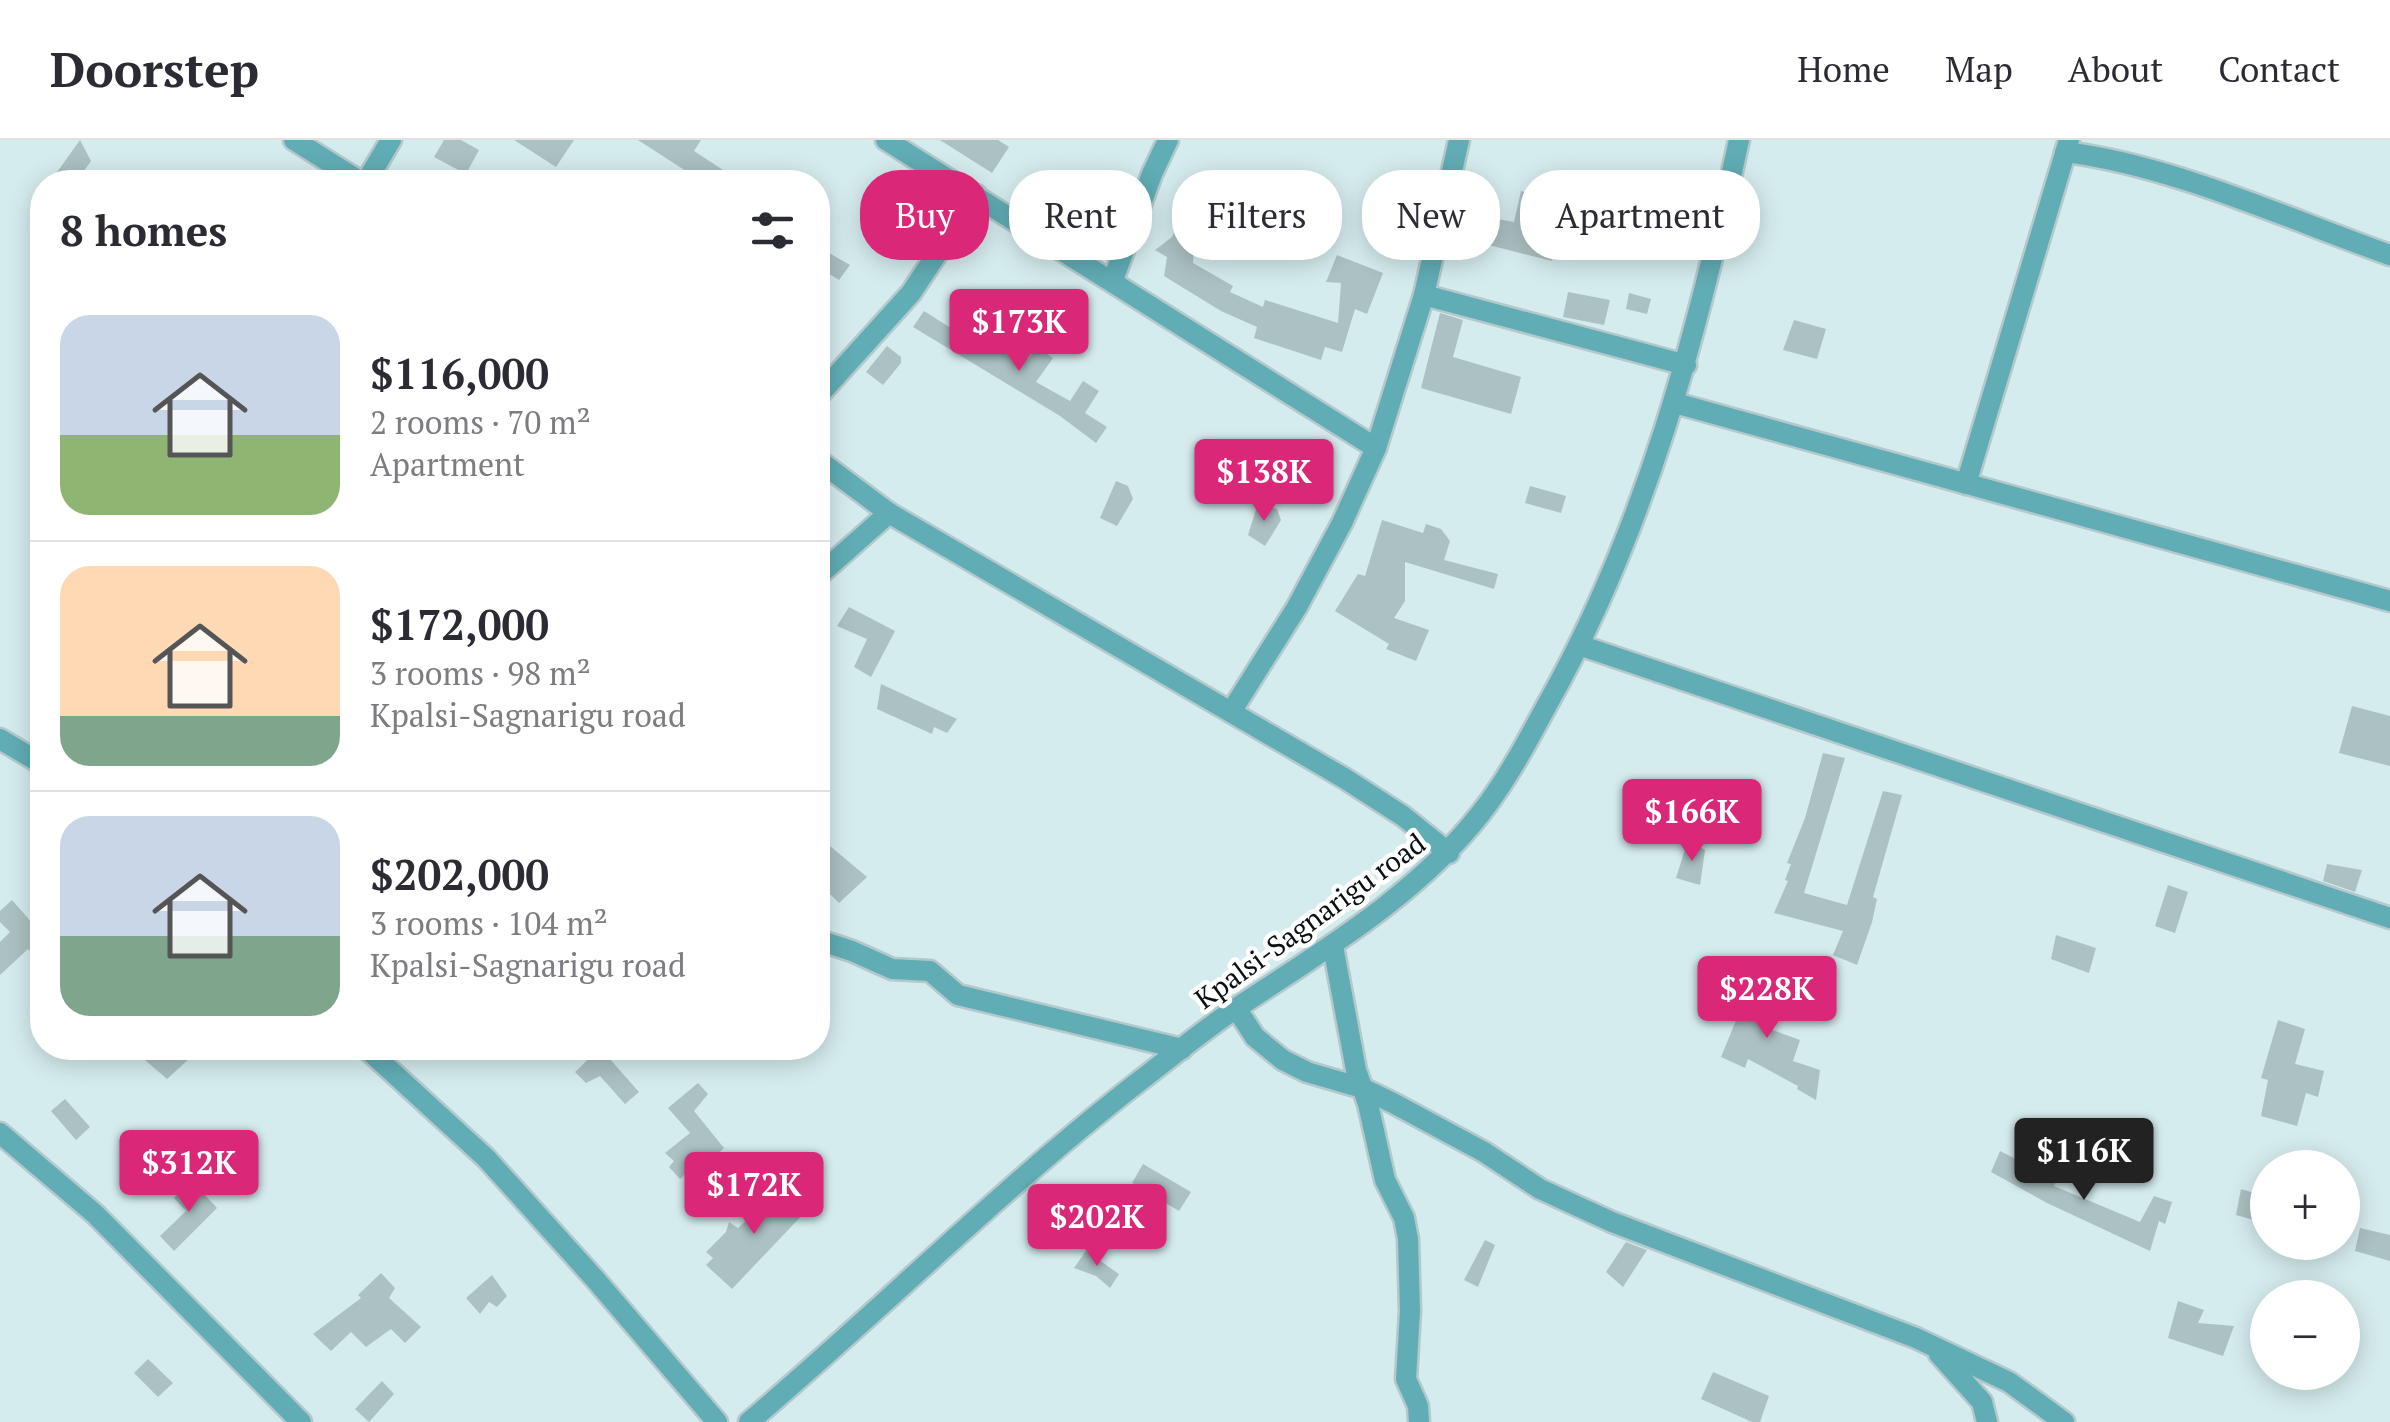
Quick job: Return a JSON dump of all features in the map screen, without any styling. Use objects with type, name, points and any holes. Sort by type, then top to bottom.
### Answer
[{"type":"street","points":[[294,140],[344,170]]},
{"type":"street","points":[[371,170],[390,140]]},
{"type":"street","points":[[886,140],[935,170]]},
{"type":"street","points":[[1113,280],[1168,140]]},
{"type":"street","points":[[1231,712],[1342,523],[1376,448],[1424,295],[1460,140]]},
{"type":"street","name":"Kpalsi-Sagnarigu road","points":[[749,1422],[1070,1136],[1236,1008],[1333,946],[1449,853],[1485,809],[1579,645],[1639,509],[1686,365],[1739,140]]},
{"type":"street","points":[[1966,484],[2067,146],[2149,168],[2390,256]]},
{"type":"street","points":[[989,203],[1376,448]]},
{"type":"street","points":[[830,383],[911,293],[933,260]]},
{"type":"street","points":[[1424,295],[1686,365]]},
{"type":"street","points":[[1675,404],[2390,602]]},
{"type":"street","points":[[830,469],[889,514],[1403,816],[1449,853]]},
{"type":"street","points":[[830,566],[889,514]]},
{"type":"street","points":[[1579,645],[2390,918]]},
{"type":"street","points":[[0,739],[30,757]]},
{"type":"street","points":[[830,944],[892,970],[930,971],[958,994],[1182,1049]]},
{"type":"street","points":[[1333,946],[1353,1062],[1385,1180],[1406,1228],[1410,1311],[1406,1379],[1418,1406],[1419,1422]]},
{"type":"street","points":[[1236,1008],[1256,1037],[1283,1060],[1306,1072],[1362,1088],[1484,1152],[1540,1189],[1612,1222],[1931,1345],[2008,1382],[2064,1422]]},
{"type":"street","points":[[379,1060],[486,1158],[717,1422]]},
{"type":"street","points":[[0,1133],[95,1214],[301,1422]]},
{"type":"street","points":[[1931,1345],[1982,1402],[1987,1422]]},
{"type":"building","points":[[80,140],[91,161],[85,170],[59,170]]},
{"type":"building","points":[[444,140],[461,140],[479,150],[468,170],[458,170],[434,157]]},
{"type":"building","points":[[514,140],[574,140],[556,167]]},
{"type":"building","points":[[638,140],[701,140],[694,151],[723,170],[684,170]]},
{"type":"building","points":[[940,140],[998,140],[1009,147],[992,173]]},
{"type":"building","points":[[1520,195],[1520,253],[1500,248],[1500,219],[1514,222]]},
{"type":"building","points":[[1172,237],[1172,260],[1193,260],[1233,286],[1230,292],[1263,307],[1265,300],[1338,323],[1341,283],[1326,282],[1335,260],[1342,257],[1383,273],[1367,314],[1355,309],[1342,352],[1325,347],[1321,360],[1254,338],[1257,327],[1221,311],[1164,276],[1167,257],[1155,250]]},
{"type":"building","points":[[830,254],[850,265],[839,280],[830,274]]},
{"type":"building","points":[[1568,292],[1610,300],[1604,325],[1563,317]]},
{"type":"building","points":[[1629,293],[1651,299],[1647,314],[1626,309]]},
{"type":"building","points":[[924,311],[992,354],[1003,337],[1028,359],[1037,347],[1053,358],[1036,382],[1070,401],[1083,381],[1099,391],[1085,413],[1107,427],[1096,443],[1060,416],[913,327]]},
{"type":"building","points":[[1440,313],[1463,320],[1453,357],[1521,377],[1511,414],[1421,388]]},
{"type":"building","points":[[1794,320],[1826,329],[1817,359],[1783,350]]},
{"type":"building","points":[[887,346],[901,357],[901,363],[883,385],[866,372]]},
{"type":"building","points":[[1116,481],[1128,486],[1133,499],[1117,526],[1100,518]]},
{"type":"building","points":[[1530,486],[1566,496],[1561,513],[1525,503]]},
{"type":"building","points":[[1258,503],[1277,509],[1281,520],[1265,546],[1248,535]]},
{"type":"building","points":[[1382,520],[1423,533],[1426,524],[1441,529],[1450,541],[1444,560],[1498,574],[1494,589],[1405,562],[1405,601],[1394,618],[1429,630],[1416,661],[1386,649],[1389,644],[1335,611],[1358,574],[1365,576]]},
{"type":"building","points":[[849,607],[895,631],[871,677],[854,667],[867,639],[837,626]]},
{"type":"building","points":[[881,684],[957,719],[947,733],[934,727],[932,734],[877,709]]},
{"type":"building","points":[[2352,706],[2390,716],[2390,766],[2339,753]]},
{"type":"building","points":[[1823,753],[1845,758],[1804,893],[1847,905],[1883,791],[1902,795],[1873,897],[1877,899],[1872,922],[1857,965],[1833,955],[1843,931],[1774,913],[1788,881],[1785,880],[1791,864],[1787,863],[1805,818]]},
{"type":"building","points":[[1688,840],[1705,850],[1700,885],[1676,878]]},
{"type":"building","points":[[830,846],[867,877],[839,903],[830,894]]},
{"type":"building","points":[[2327,864],[2362,870],[2355,892],[2323,881]]},
{"type":"building","points":[[2168,885],[2188,892],[2175,933],[2155,926]]},
{"type":"building","points":[[12,900],[30,920],[30,951],[28,949],[0,975],[0,942],[10,932],[0,922],[0,911]]},
{"type":"building","points":[[2056,935],[2096,948],[2089,973],[2051,959]]},
{"type":"building","points":[[1757,969],[1776,975],[1759,1025],[1800,1040],[1793,1061],[1820,1070],[1816,1100],[1748,1059],[1745,1068],[1721,1057]]},
{"type":"building","points":[[2278,1020],[2305,1029],[2295,1064],[2324,1071],[2318,1097],[2306,1093],[2297,1126],[2261,1116],[2268,1080],[2261,1078]]},
{"type":"building","points":[[145,1060],[188,1060],[167,1079]]},
{"type":"building","points":[[588,1060],[611,1060],[639,1092],[625,1104],[600,1076],[586,1083],[575,1072]]},
{"type":"building","points":[[698,1083],[708,1094],[694,1111],[724,1148],[705,1166],[709,1170],[693,1181],[685,1174],[680,1179],[669,1167],[674,1161],[665,1153],[690,1133],[668,1108]]},
{"type":"building","points":[[65,1099],[90,1127],[76,1140],[51,1111]]},
{"type":"building","points":[[202,1137],[226,1164],[200,1187],[176,1161]]},
{"type":"building","points":[[2000,1151],[2057,1180],[2054,1186],[2140,1222],[2154,1196],[2172,1202],[2165,1224],[2159,1221],[2150,1251],[1991,1172]]},
{"type":"building","points":[[1143,1164],[1191,1192],[1179,1211],[1132,1183]]},
{"type":"building","points":[[192,1181],[217,1208],[174,1251],[160,1236],[186,1211],[174,1198]]},
{"type":"building","points":[[783,1185],[807,1210],[732,1289],[706,1265],[713,1258],[706,1252],[726,1232],[729,1222],[738,1228]]},
{"type":"building","points":[[2241,1189],[2250,1192],[2250,1219],[2236,1215]]},
{"type":"building","points":[[2360,1228],[2390,1235],[2390,1261],[2360,1252]]},
{"type":"building","points":[[1485,1240],[1495,1245],[1478,1287],[1464,1280]]},
{"type":"building","points":[[1626,1242],[1647,1250],[1623,1287],[1606,1272]]},
{"type":"building","points":[[1086,1251],[1119,1274],[1110,1288],[1096,1276],[1074,1268]]},
{"type":"building","points":[[381,1273],[395,1288],[389,1298],[421,1327],[405,1343],[391,1329],[366,1347],[351,1332],[331,1351],[313,1334],[361,1298],[358,1295]]},
{"type":"building","points":[[492,1275],[507,1296],[497,1307],[489,1302],[480,1314],[466,1298]]},
{"type":"building","points":[[2178,1301],[2204,1310],[2198,1323],[2234,1326],[2223,1356],[2168,1338]]},
{"type":"building","points":[[148,1359],[173,1383],[158,1397],[134,1373]]},
{"type":"building","points":[[1713,1372],[1769,1396],[1760,1422],[1701,1399]]},
{"type":"building","points":[[382,1381],[394,1394],[369,1422],[355,1409]]}]
